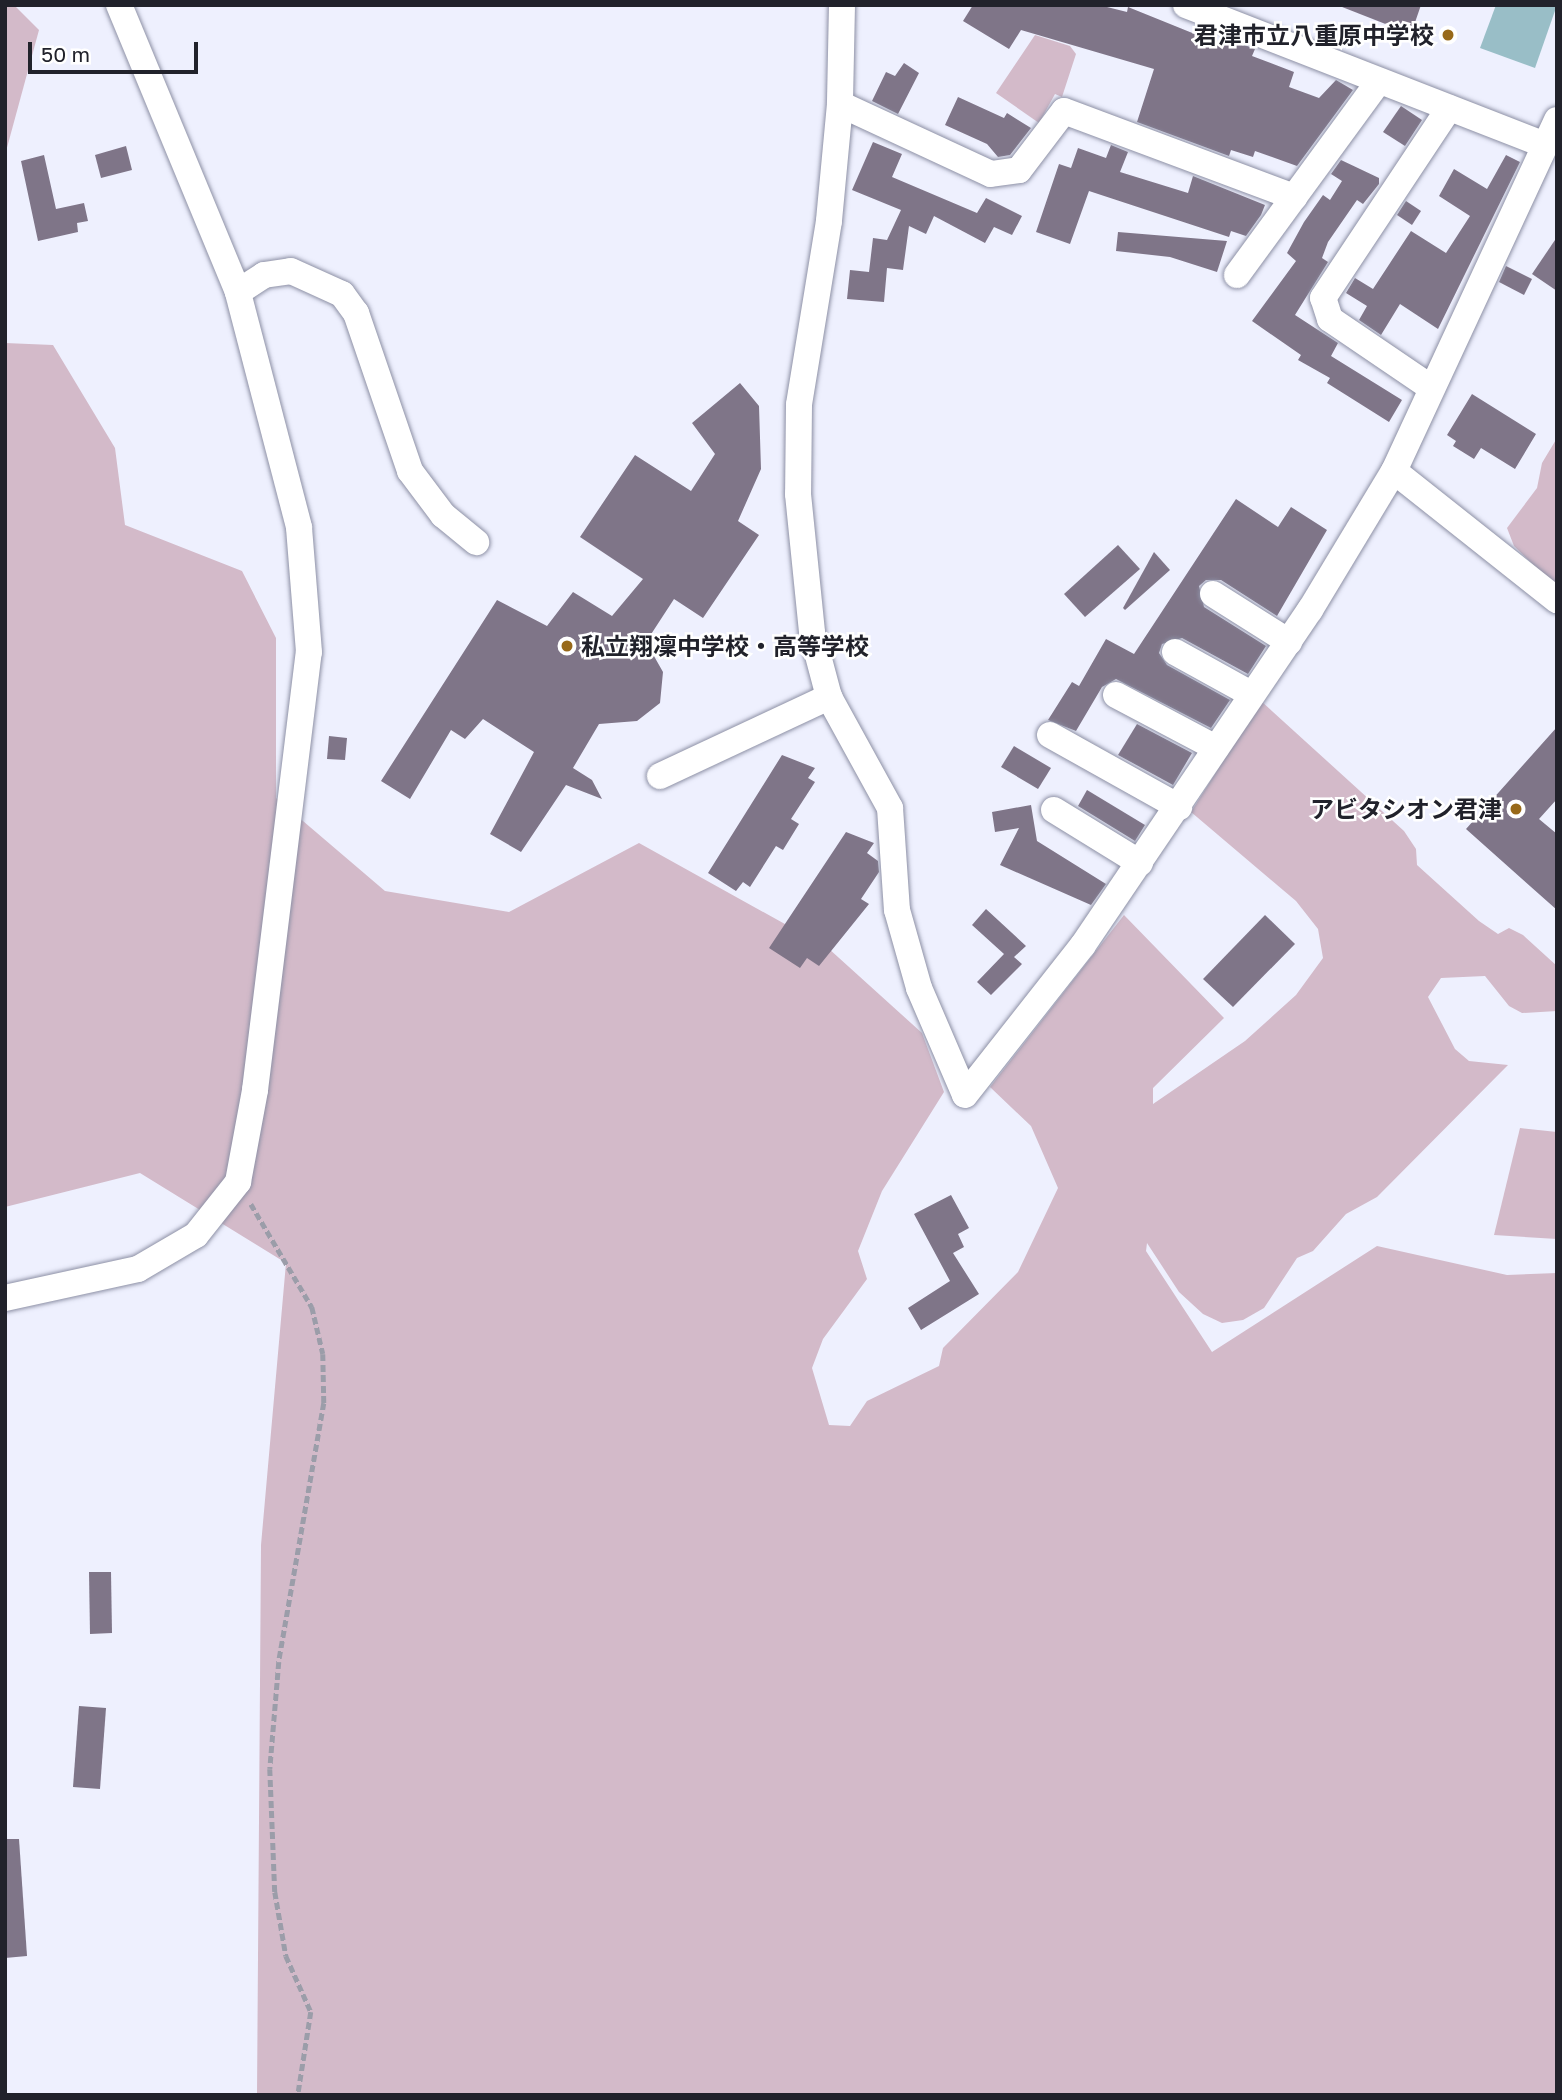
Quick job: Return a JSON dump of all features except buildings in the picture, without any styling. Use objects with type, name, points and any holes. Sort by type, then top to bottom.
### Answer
[{"type":"street","points":[[5,1298],[138,1269],[196,1235],[237,1182],[255,1090],[309,652],[299,527],[238,292],[119,5]]},
{"type":"street","points":[[842,5],[840,104],[829,221],[799,405],[798,494],[812,633],[829,697],[890,808],[897,910],[919,988],[965,1095],[1179,807],[1251,694],[1289,642],[1394,471],[1430,387],[1548,153],[1557,120]]},
{"type":"street","points":[[1186,5],[1449,108],[1548,153]]},
{"type":"street","points":[[1237,275],[1379,81]]},
{"type":"street","points":[[840,104],[991,174],[1019,170],[1064,111],[1294,197]]},
{"type":"street","points":[[1430,387],[1330,319],[1323,298],[1449,108]]},
{"type":"street","points":[[222,255],[279,273]]},
{"type":"street","points":[[238,292],[264,275],[290,271],[342,294],[356,313],[410,471],[443,515],[476,542]]},
{"type":"street","points":[[1394,471],[1557,600]]},
{"type":"street","points":[[1213,594],[1289,642]]},
{"type":"street","points":[[1175,652],[1251,694]]},
{"type":"street","points":[[1116,695],[1216,748]]},
{"type":"street","points":[[660,776],[829,697]]},
{"type":"street","points":[[1050,735],[1179,807]]},
{"type":"street","points":[[1054,810],[1140,863]]},
{"type":"path","points":[[237,1182],[312,1307],[323,1354],[324,1404],[279,1662],[270,1769],[280,1918],[286,1956],[310,2012],[298,2095]]},
{"type":"shaded area","points":[[5,5],[14,5],[39,30],[5,155]]},
{"type":"shaded area","points":[[1035,35],[1070,46],[1076,54],[1062,97],[1055,94],[1039,123],[996,93]]},
{"type":"shaded area","points":[[5,343],[53,345],[115,448],[125,525],[242,571],[276,638],[276,798],[385,891],[509,912],[639,843],[828,948],[922,1033],[944,1092],[882,1191],[858,1251],[867,1279],[823,1339],[812,1368],[829,1425],[850,1426],[867,1401],[939,1366],[943,1348],[1018,1272],[1058,1188],[1031,1126],[990,1087],[1124,915],[1224,1018],[1153,1088],[1153,1104],[1245,1041],[1296,995],[1323,958],[1318,929],[1296,901],[1191,812],[1261,701],[1404,831],[1416,849],[1417,865],[1479,921],[1498,934],[1509,928],[1523,935],[1557,966],[1557,1011],[1522,1013],[1509,1006],[1485,976],[1441,978],[1428,997],[1455,1049],[1469,1061],[1508,1065],[1377,1197],[1346,1214],[1313,1251],[1297,1258],[1264,1308],[1243,1320],[1222,1323],[1203,1314],[1179,1292],[1147,1243],[1146,1251],[1212,1352],[1377,1246],[1507,1275],[1557,1273],[1557,2095],[257,2095],[261,1545],[286,1263],[140,1173],[5,1207]]},
{"type":"shaded area","points":[[1557,438],[1557,588],[1514,546],[1507,528],[1537,488],[1542,463]]},
{"type":"shaded area","points":[[1520,1128],[1557,1132],[1557,1239],[1494,1235]]},
{"type":"water","points":[[1496,5],[1557,5],[1535,68],[1480,48]]},
{"type":"place","name":"君津市立八重原中学校","points":[[1448,35]]},
{"type":"place","name":"私立翔凜中学校・高等学校","points":[[567,646]]},
{"type":"place","name":"アビタシオン君津","points":[[1516,809]]}]
